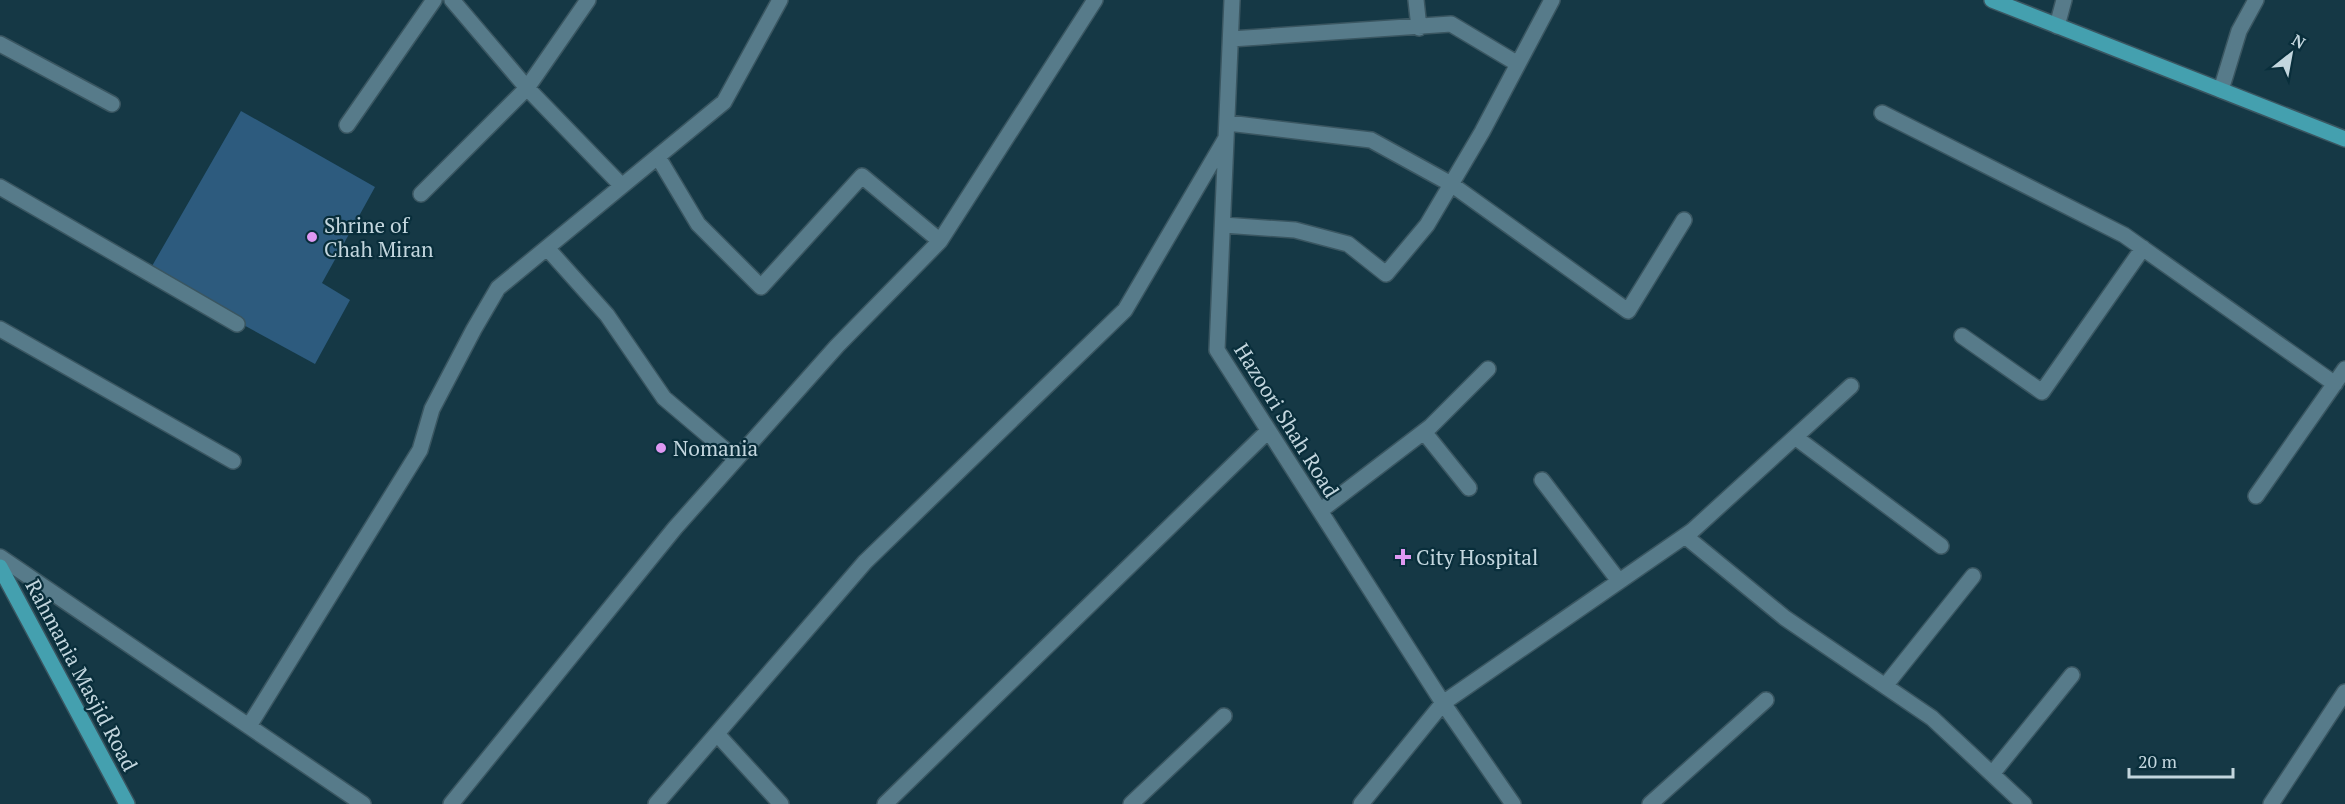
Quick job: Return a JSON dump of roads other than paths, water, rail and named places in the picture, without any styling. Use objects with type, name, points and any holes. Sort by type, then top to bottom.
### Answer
[{"type":"main road","points":[[1992,0],[2345,139]]},
{"type":"main road","name":"Rahmania Masjid Road","points":[[0,567],[127,804]]},
{"type":"street","points":[[347,125],[434,0]]},
{"type":"street","points":[[452,0],[527,88],[622,186]]},
{"type":"street","points":[[421,194],[527,88],[588,0]]},
{"type":"street","points":[[249,726],[420,450],[432,409],[498,288],[724,102],[780,0]]},
{"type":"street","points":[[451,804],[675,528],[837,346],[940,241],[1095,0]]},
{"type":"street","name":"Hazoori Shah Road","points":[[1232,0],[1217,350],[1443,704],[1513,804]]},
{"type":"street","points":[[1416,0],[1419,28]]},
{"type":"street","points":[[1223,225],[1295,230],[1347,244],[1386,274],[1427,225],[1552,0]]},
{"type":"street","points":[[2057,26],[2064,0]]},
{"type":"street","points":[[2221,90],[2239,31],[2256,0]]},
{"type":"street","points":[[1231,39],[1419,28],[1451,24],[1518,64]]},
{"type":"street","points":[[0,44],[112,104]]},
{"type":"street","points":[[1882,113],[2124,235],[2335,384]]},
{"type":"street","points":[[656,804],[865,562],[1125,310],[1228,129],[1371,140],[1451,184],[1628,311],[1684,220]]},
{"type":"street","points":[[658,157],[698,224],[761,287],[862,176],[940,241]]},
{"type":"street","points":[[0,187],[237,324]]},
{"type":"street","points":[[547,248],[608,315],[664,398],[736,459]]},
{"type":"street","points":[[1962,336],[2042,392],[2143,248]]},
{"type":"street","points":[[0,329],[232,461]]},
{"type":"street","points":[[1320,511],[1424,432],[1488,369]]},
{"type":"street","points":[[2256,496],[2345,369]]},
{"type":"street","points":[[1361,804],[1443,704],[1685,536],[1851,386]]},
{"type":"street","points":[[885,804],[1268,431]]},
{"type":"street","points":[[1424,432],[1469,488]]},
{"type":"street","points":[[1795,437],[1941,546]]},
{"type":"street","points":[[1542,480],[1619,581]]},
{"type":"street","points":[[1685,536],[1785,618],[1932,718],[2024,804]]},
{"type":"street","points":[[0,557],[363,804]]},
{"type":"street","points":[[1885,686],[1972,576]]},
{"type":"street","points":[[1992,774],[2072,675]]},
{"type":"street","points":[[2274,803],[2345,692]]},
{"type":"street","points":[[1650,804],[1766,700]]},
{"type":"street","points":[[1131,804],[1224,716]]},
{"type":"street","points":[[717,734],[781,804]]},
{"type":"place","name":"Shrine of Chah Miran","points":[[312,237]]},
{"type":"place","name":"Nomania","points":[[661,448]]},
{"type":"place","name":"City Hospital","points":[[1403,557]]}]
